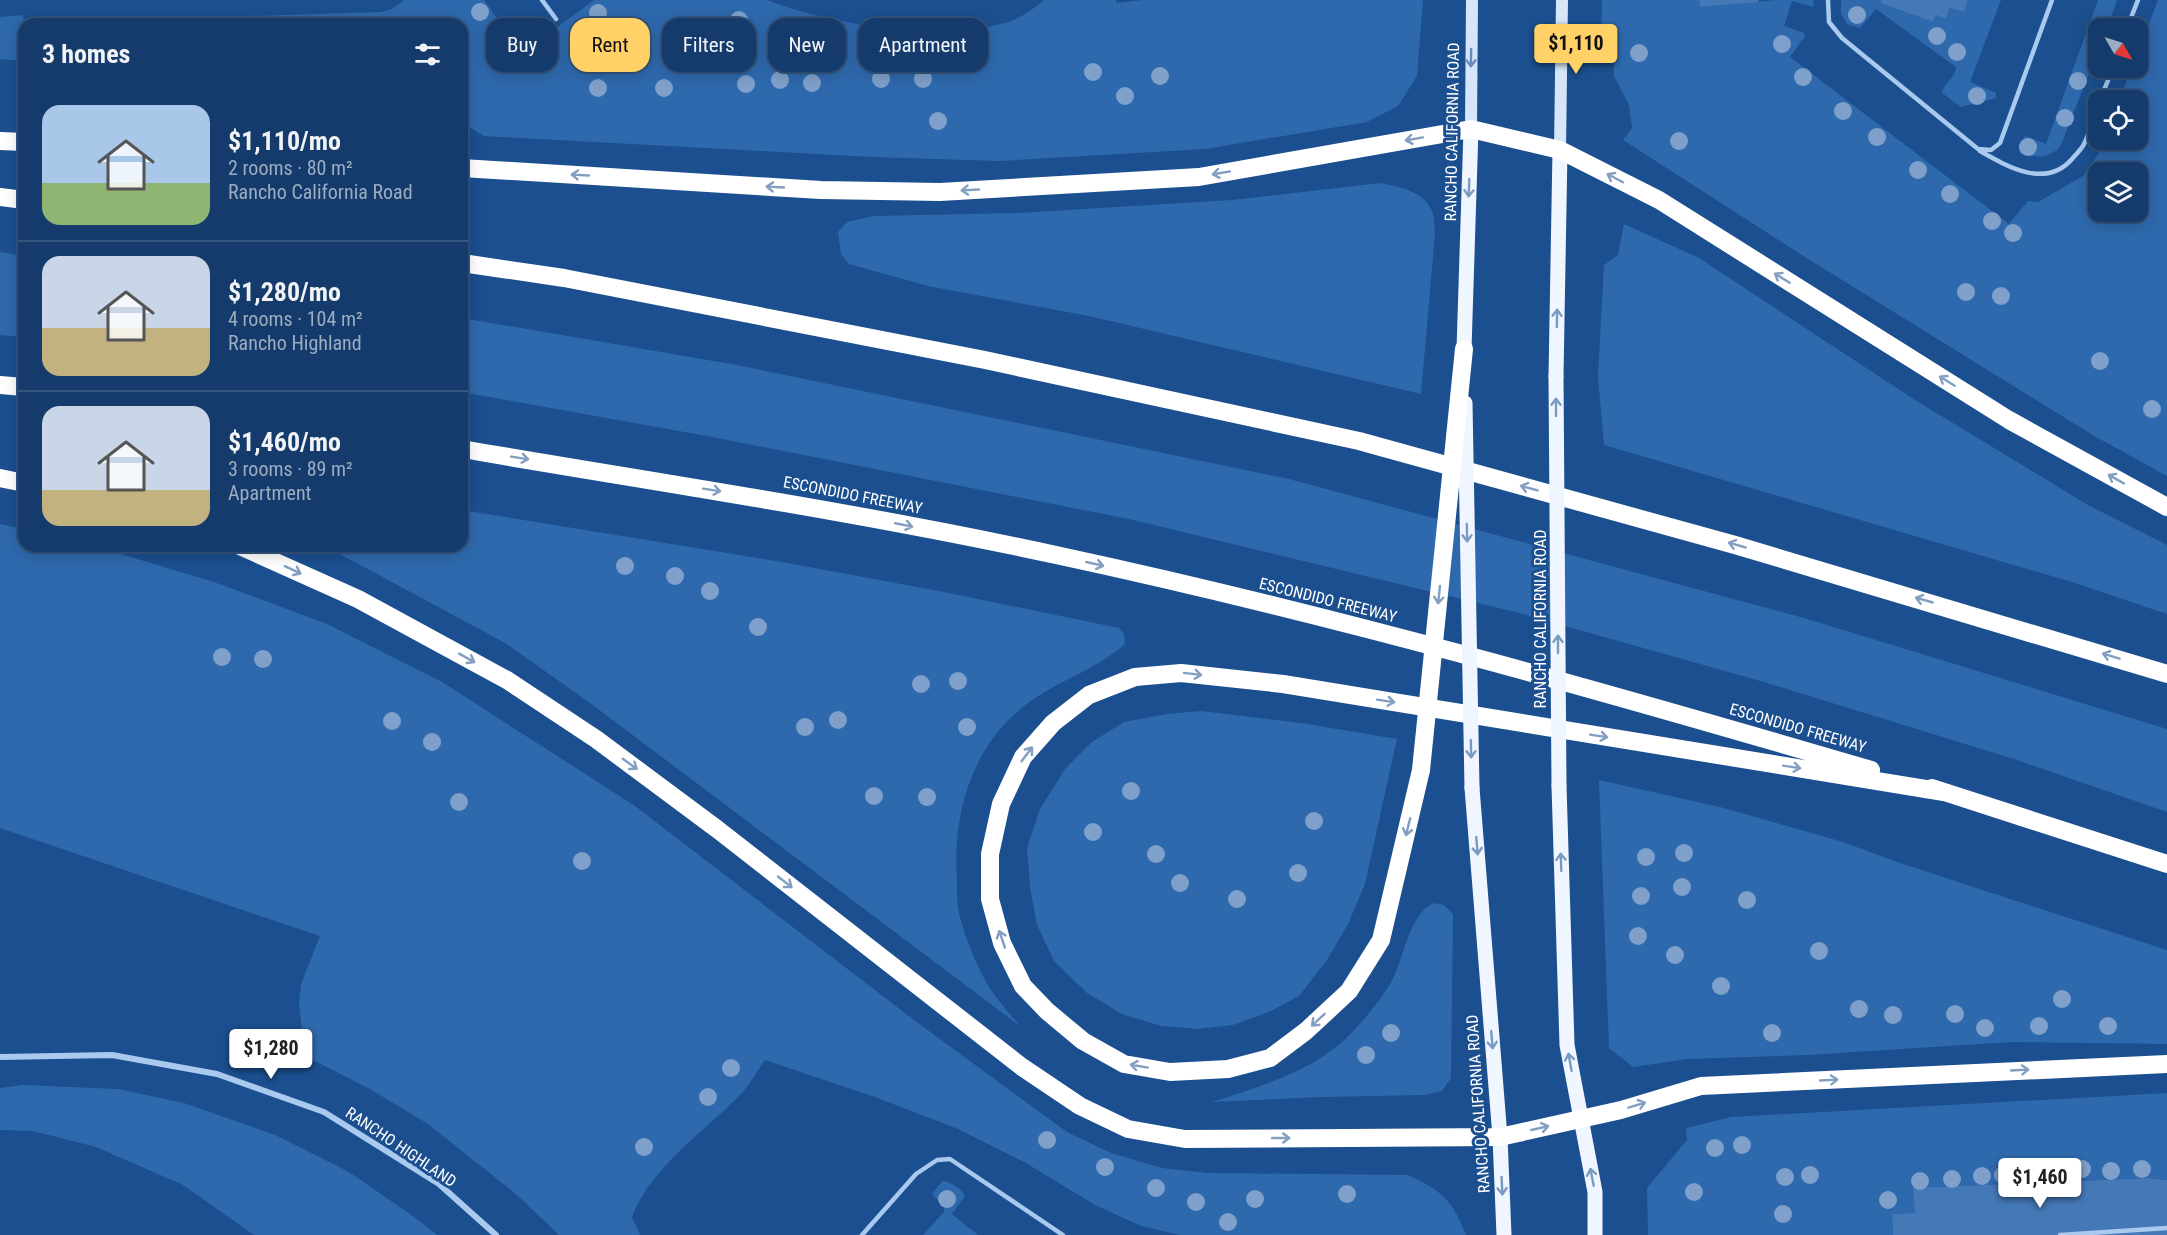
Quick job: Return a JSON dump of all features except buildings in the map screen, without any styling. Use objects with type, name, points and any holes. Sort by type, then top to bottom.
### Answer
[{"type":"highway","points":[[468,168],[821,190],[940,192],[1199,177],[1471,129],[1560,150],[1659,200],[2009,420],[2167,507]]},
{"type":"highway","points":[[0,141],[18,142]]},
{"type":"highway","points":[[0,197],[18,199]]},
{"type":"highway","points":[[468,264],[564,278],[974,357],[1359,441],[1735,544],[2167,674]]},
{"type":"highway","points":[[1464,349],[1422,770],[1381,940],[1349,991],[1306,1031],[1270,1058],[1228,1069],[1170,1072],[1124,1064],[1083,1041],[1047,1011],[1023,987],[1002,943],[990,899],[990,854],[1001,804],[1023,757],[1053,723],[1089,694],[1135,677],[1181,673],[1283,684],[1944,792]]},
{"type":"highway","points":[[0,385],[18,386]]},
{"type":"highway","name":"ESCONDIDO FREEWAY","points":[[468,450],[788,502],[1056,554],[1344,622],[1678,713],[1944,792],[2167,864]]},
{"type":"highway","points":[[0,478],[18,482]]},
{"type":"highway","points":[[253,552],[358,599],[507,680],[597,739],[717,829],[1022,1067],[1080,1106],[1128,1129],[1185,1139],[1500,1137],[1621,1110],[1701,1086],[2167,1064]]},
{"type":"main road","name":"RANCHO CALIFORNIA ROAD","points":[[1472,0],[1471,129],[1464,349],[1472,788],[1500,1137],[1504,1235]]},
{"type":"main road","name":"RANCHO CALIFORNIA ROAD","points":[[1562,0],[1556,376],[1559,786],[1568,1045],[1595,1192],[1595,1235]]},
{"type":"street","name":"RANCHO HIGHLAND","points":[[0,1057],[112,1055],[217,1074],[313,1108],[324,1112],[439,1184],[496,1235]]},
{"type":"lane","points":[[542,0],[555,18]]},
{"type":"lane","points":[[1828,0],[1829,22],[1842,38],[1978,149],[2016,170],[2035,174],[2052,172],[2065,167],[2083,146],[2088,132]]},
{"type":"lane","points":[[1978,149],[1991,150],[2000,143],[2052,0]]},
{"type":"lane","points":[[2131,18],[2138,0]]},
{"type":"lane","points":[[862,1235],[916,1174],[937,1160],[950,1159],[1063,1235]]},
{"type":"lane","points":[[2060,1235],[2124,1233],[2167,1228]]},
{"type":"shaded area","points":[[404,0],[484,0],[497,18],[486,18],[486,72],[558,72],[558,26],[594,0],[767,0],[827,18],[768,18],[768,72],[846,72],[846,22],[858,24],[858,72],[988,72],[988,26],[1005,23],[1026,14],[1044,0],[1116,0],[1117,3],[1142,0],[1423,0],[1417,76],[1398,106],[1367,122],[1205,149],[1000,161],[872,157],[484,136],[468,127],[468,18],[186,18],[381,12],[392,9]]},
{"type":"shaded area","points":[[1602,0],[1699,0],[1700,7],[1776,0],[1814,0],[1813,7],[1792,1],[1784,26],[1804,33],[1805,36],[1790,57],[2009,224],[2028,201],[2038,202],[2083,176],[2088,169],[2088,222],[2148,222],[2148,162],[2093,162],[2100,150],[2148,150],[2148,90],[2123,90],[2128,78],[2148,78],[2148,26],[2158,0],[2167,0],[2167,476],[2096,437],[1805,257],[1623,140],[1632,128],[1629,105],[1614,76],[1614,44],[1601,44]]},
{"type":"shaded area","points":[[1841,0],[1881,0],[1880,3],[1933,22],[1936,15],[1946,19],[1950,8],[1964,12],[1968,0],[2001,0],[1970,82],[1996,93],[1996,98],[1961,107],[1942,93],[1956,67],[1876,9],[1860,28],[1847,24],[1841,13]]},
{"type":"shaded area","points":[[2098,0],[2117,0],[2111,18],[2092,18]]},
{"type":"shaded area","points":[[23,15],[23,18],[18,18],[18,60],[0,59],[0,17]]},
{"type":"shaded area","points":[[2088,28],[2088,76],[2060,147],[2051,154],[2041,156],[2020,153],[2019,146],[2025,136],[2046,144]]},
{"type":"shaded area","points":[[1380,183],[1418,195],[1430,206],[1434,216],[1435,234],[1421,394],[1089,316],[928,286],[849,264],[841,254],[838,232],[847,222],[874,216],[1017,213],[1232,200]]},
{"type":"shaded area","points":[[1624,224],[1699,258],[1915,400],[2088,505],[2167,545],[2167,614],[2072,582],[1604,445],[1598,376],[1604,265],[1618,255]]},
{"type":"shaded area","points":[[0,252],[18,255],[18,336],[0,335]]},
{"type":"shaded area","points":[[468,319],[737,365],[1289,479],[1804,618],[2167,729],[2167,812],[2017,760],[1764,682],[1519,613],[1129,519],[712,437],[468,393]]},
{"type":"shaded area","points":[[468,511],[782,562],[1119,628],[1124,634],[1125,644],[1102,661],[1040,695],[1008,720],[992,739],[979,760],[962,807],[956,857],[959,914],[972,953],[986,982],[1020,1026],[590,703],[505,643],[336,552],[468,552]]},
{"type":"shaded area","points":[[0,524],[18,528],[18,552],[114,552],[214,582],[327,624],[442,682],[635,806],[918,1023],[1067,1132],[1111,1153],[1162,1168],[1208,1173],[1408,1175],[1438,1192],[1450,1204],[1466,1235],[1180,1235],[1141,1226],[1095,1205],[1024,1162],[958,1129],[875,1097],[765,1060],[741,1094],[680,1151],[652,1182],[640,1199],[632,1217],[640,1235],[559,1235],[516,1194],[428,1124],[370,1089],[305,1056],[299,1003],[301,984],[320,936],[0,828]]},
{"type":"shaded area","points":[[1201,711],[1301,723],[1397,739],[1365,884],[1348,924],[1327,960],[1299,996],[1269,1012],[1233,1025],[1197,1029],[1161,1026],[1122,1014],[1087,993],[1054,961],[1037,925],[1030,887],[1027,848],[1040,809],[1065,769],[1092,742],[1124,722],[1167,714]]},
{"type":"shaded area","points":[[1599,780],[1720,807],[1843,842],[1894,861],[2167,950],[2167,1044],[2011,1042],[1808,1055],[1688,1059],[1633,1067],[1609,1048]]},
{"type":"shaded area","points":[[1434,903],[1444,905],[1453,914],[1451,1078],[1442,1091],[1425,1095],[1212,1102],[1290,1074],[1325,1055],[1341,1043],[1365,1018],[1386,990],[1395,974],[1412,927],[1425,909]]},
{"type":"shaded area","points":[[23,1085],[118,1089],[184,1103],[275,1135],[349,1172],[437,1235],[254,1235],[183,1185],[96,1147],[33,1131],[0,1130],[0,1088]]},
{"type":"shaded area","points":[[2167,1093],[2167,1180],[2149,1178],[1914,1188],[1915,1213],[1892,1214],[1893,1235],[1648,1235],[1647,1188],[1687,1140],[1686,1128],[1731,1117]]},
{"type":"shaded area","points":[[942,1181],[959,1188],[965,1196],[952,1214],[978,1235],[923,1235],[944,1212],[944,1207],[932,1194]]}]
